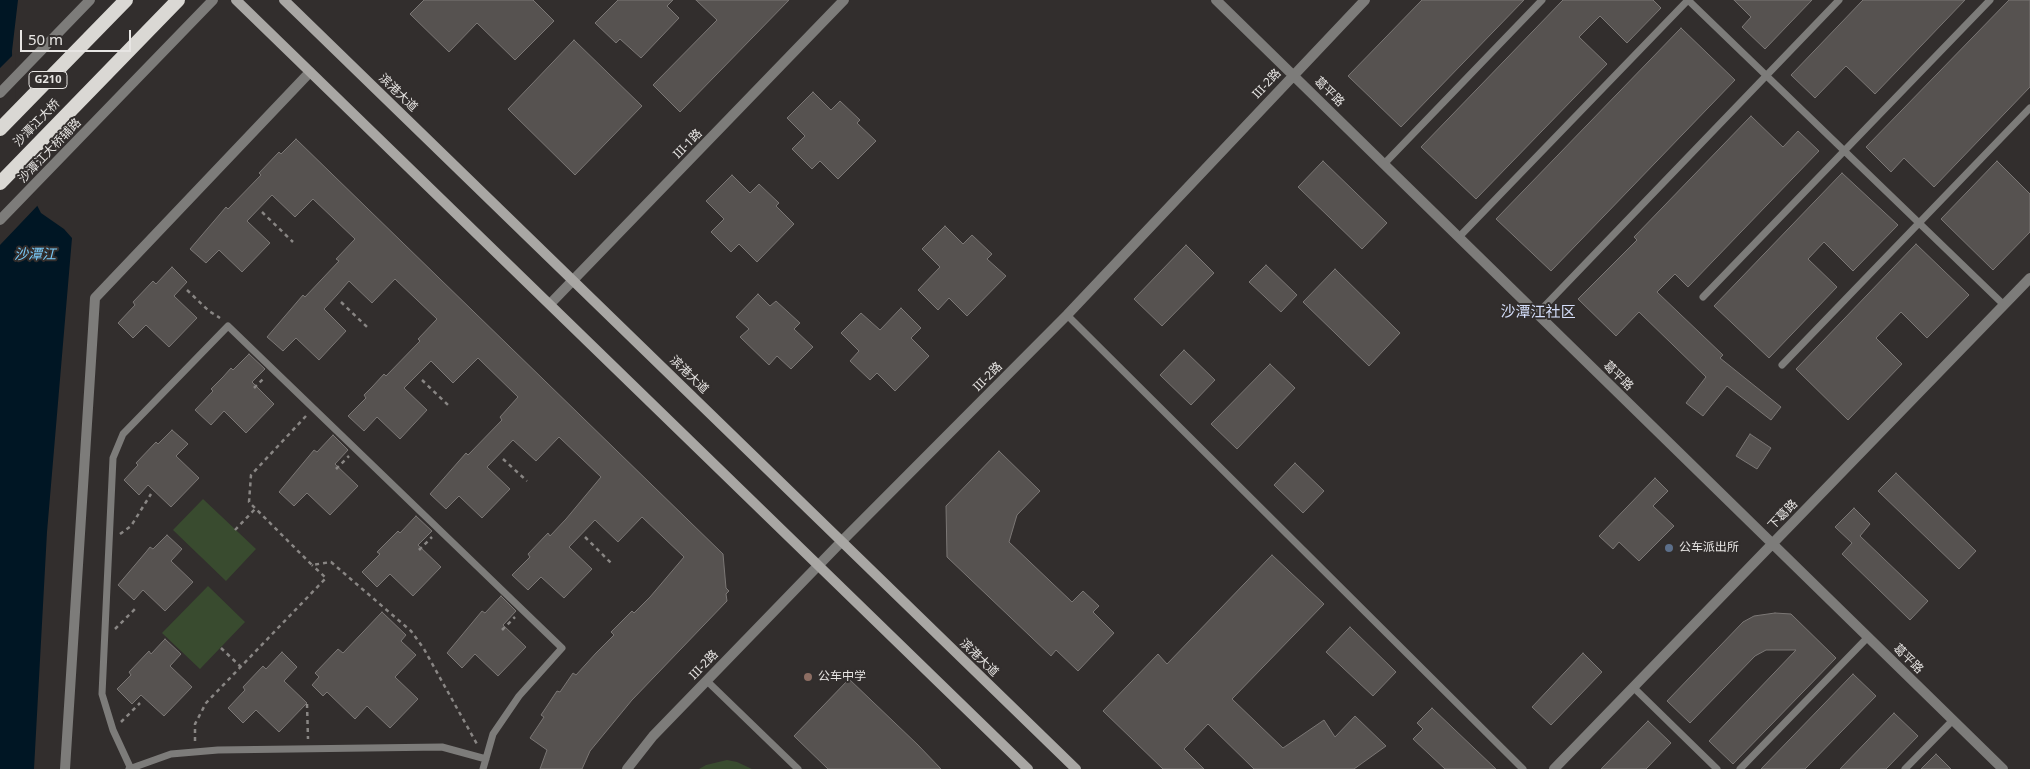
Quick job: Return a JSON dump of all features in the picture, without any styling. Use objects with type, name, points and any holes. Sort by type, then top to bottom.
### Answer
[{"type":"highway","name":"沙潭江大桥","points":[[0,130],[126,0]]},
{"type":"highway","name":"沙潭江大桥","points":[[0,183],[178,0]]},
{"type":"main road","points":[[236,0],[1028,769]]},
{"type":"main road","name":"滨港大道","points":[[284,0],[1076,769]]},
{"type":"street","points":[[0,93],[90,0]]},
{"type":"street","name":"沙潭江大桥辅路","points":[[0,220],[214,0]]},
{"type":"street","name":"III-1路","points":[[550,304],[844,0]]},
{"type":"street","name":"葛平路","points":[[1216,0],[2003,769]]},
{"type":"street","name":"III-2路","points":[[627,769],[653,736],[818,565],[1067,315],[1365,0]]},
{"type":"street","points":[[65,769],[95,298],[310,72]]},
{"type":"street","name":"下葛路","points":[[1554,769],[2030,278]]},
{"type":"lane","points":[[1384,164],[1542,0]]},
{"type":"lane","points":[[1459,237],[1688,0],[2004,305]]},
{"type":"lane","points":[[1537,314],[1840,0]]},
{"type":"lane","points":[[1703,298],[1990,0]]},
{"type":"lane","points":[[1782,365],[2030,108]]},
{"type":"lane","points":[[1067,315],[1523,769]]},
{"type":"lane","points":[[483,769],[486,759],[493,734],[519,696],[562,648],[228,326],[123,434],[113,458],[102,694],[113,730],[130,769],[170,754],[308,748],[442,747],[486,759]]},
{"type":"lane","points":[[1740,769],[1868,637]]},
{"type":"lane","points":[[706,681],[798,769]]},
{"type":"lane","points":[[1633,687],[1717,769]]},
{"type":"lane","points":[[1905,769],[1953,720]]},
{"type":"path","points":[[262,212],[293,242]]},
{"type":"path","points":[[187,290],[209,311],[220,318]]},
{"type":"path","points":[[341,302],[367,327]]},
{"type":"path","points":[[254,388],[273,369]]},
{"type":"path","points":[[422,380],[449,406]]},
{"type":"path","points":[[194,752],[195,724],[206,703],[326,578],[249,502],[251,475],[314,408]]},
{"type":"path","points":[[336,469],[356,449]]},
{"type":"path","points":[[503,458],[527,481]]},
{"type":"path","points":[[109,538],[120,534],[132,526],[151,494]]},
{"type":"path","points":[[235,530],[256,508]]},
{"type":"path","points":[[420,550],[439,530]]},
{"type":"path","points":[[585,537],[611,563]]},
{"type":"path","points":[[312,565],[331,562],[411,631],[424,649],[486,759]]},
{"type":"path","points":[[105,634],[114,630],[136,608]]},
{"type":"path","points":[[502,630],[522,610]]},
{"type":"path","points":[[221,648],[241,667]]},
{"type":"path","points":[[113,730],[140,703]]},
{"type":"path","points":[[307,704],[308,748]]},
{"type":"green space","points":[[203,499],[256,549],[226,581],[173,530]]},
{"type":"green space","points":[[208,586],[245,622],[200,669],[162,633]]},
{"type":"green space","points":[[727,760],[737,762],[752,769],[699,769],[706,765]]},
{"type":"water","name":"沙潭江","points":[[0,0],[18,0],[12,51],[14,146],[25,182],[41,213],[64,229],[72,238],[47,532],[34,769],[0,769]]},
{"type":"pier","points":[[15,53],[17,145],[27,181],[39,204],[0,245],[0,68]]},
{"type":"building","points":[[424,0],[533,0],[554,21],[515,60],[477,23],[449,52],[410,14]]},
{"type":"building","points":[[618,0],[673,0],[667,6],[679,18],[641,58],[620,39],[616,43],[595,23]]},
{"type":"building","points":[[696,0],[789,0],[680,112],[653,85],[717,20]]},
{"type":"building","points":[[1422,0],[1524,0],[1401,127],[1348,76]]},
{"type":"building","points":[[1563,0],[1653,0],[1661,8],[1627,43],[1600,16],[1579,37],[1607,64],[1476,199],[1421,147]]},
{"type":"building","points":[[1734,0],[1812,0],[1765,49],[1742,27],[1751,17]]},
{"type":"building","points":[[1863,0],[1965,0],[1875,94],[1846,66],[1815,98],[1791,75]]},
{"type":"building","points":[[2009,0],[2030,0],[2030,87],[1934,187],[1904,158],[1891,172],[1866,147]]},
{"type":"building","points":[[1681,28],[1735,80],[1551,271],[1496,219]]},
{"type":"building","points":[[574,40],[642,106],[575,175],[508,109]]},
{"type":"building","points":[[813,92],[831,110],[840,101],[860,120],[857,123],[876,141],[838,179],[820,161],[812,169],[792,149],[805,136],[787,118]]},
{"type":"building","points":[[1751,116],[1783,147],[1798,131],[1819,151],[1688,287],[1675,274],[1657,292],[1723,355],[1720,358],[1781,407],[1771,420],[1727,386],[1703,416],[1686,403],[1706,377],[1639,312],[1616,336],[1578,299],[1637,240],[1634,237]]},
{"type":"building","points":[[296,139],[723,554],[726,588],[729,591],[726,594],[727,601],[632,700],[590,751],[582,769],[540,769],[547,750],[530,738],[544,717],[541,715],[557,691],[560,692],[573,673],[576,675],[614,635],[611,632],[632,611],[634,613],[650,597],[684,557],[642,517],[618,542],[595,520],[569,547],[592,569],[564,598],[541,577],[528,590],[512,575],[530,557],[528,554],[548,533],[550,536],[566,519],[601,477],[559,437],[536,461],[513,440],[487,467],[510,489],[482,518],[459,496],[446,509],[430,494],[466,453],[468,455],[502,420],[500,417],[518,397],[478,358],[453,383],[431,361],[404,388],[427,410],[400,439],[377,417],[364,431],[348,416],[366,398],[364,395],[384,374],[386,376],[420,341],[418,339],[437,319],[395,279],[372,303],[349,281],[324,309],[346,331],[319,360],[296,338],[283,351],[267,337],[303,295],[305,297],[339,261],[336,259],[355,239],[313,199],[295,217],[272,195],[247,221],[270,243],[242,272],[219,250],[206,263],[190,249],[226,207],[228,209],[261,175],[259,173],[279,152],[281,154]]},
{"type":"building","points":[[1323,161],[1387,223],[1362,249],[1298,187]]},
{"type":"building","points":[[1997,161],[2030,194],[2030,232],[1993,270],[1941,219]]},
{"type":"building","points":[[1842,173],[1898,225],[1853,271],[1824,242],[1808,259],[1837,287],[1769,358],[1714,306]]},
{"type":"building","points":[[732,175],[750,193],[759,184],[779,203],[776,206],[794,224],[757,262],[739,244],[731,252],[711,232],[724,219],[706,201]]},
{"type":"building","points":[[945,226],[963,244],[972,235],[992,254],[987,259],[1006,276],[967,316],[949,298],[938,310],[918,290],[940,267],[922,249]]},
{"type":"building","points":[[1916,244],[1969,295],[1927,338],[1901,312],[1876,338],[1902,364],[1848,420],[1796,369]]},
{"type":"building","points":[[1186,245],[1214,273],[1162,326],[1134,299]]},
{"type":"building","points":[[1266,265],[1297,295],[1281,312],[1249,282]]},
{"type":"building","points":[[172,267],[187,282],[174,296],[197,318],[169,347],[146,325],[133,338],[118,323],[135,305],[133,302],[153,281],[156,284]]},
{"type":"building","points":[[1335,269],[1400,333],[1369,366],[1303,302]]},
{"type":"building","points":[[758,294],[770,306],[776,301],[800,323],[794,329],[813,347],[791,369],[777,356],[769,365],[740,337],[749,329],[736,317]]},
{"type":"building","points":[[901,308],[921,328],[911,338],[929,356],[895,391],[877,373],[870,380],[850,361],[859,351],[841,333],[861,313],[880,330]]},
{"type":"building","points":[[1184,350],[1215,380],[1191,405],[1160,375]]},
{"type":"building","points":[[249,354],[265,369],[252,382],[274,404],[246,433],[224,411],[211,425],[195,410],[213,391],[211,389],[231,368],[233,370]]},
{"type":"building","points":[[1270,364],[1295,388],[1237,449],[1211,424]]},
{"type":"building","points":[[172,430],[188,444],[176,456],[199,478],[171,507],[148,485],[139,495],[124,480],[138,465],[136,463],[156,442],[158,444]]},
{"type":"building","points":[[1750,434],[1771,448],[1757,469],[1736,456]]},
{"type":"building","points":[[333,435],[348,450],[335,464],[358,486],[330,515],[307,493],[294,506],[279,492],[314,450],[317,452]]},
{"type":"building","points":[[999,451],[1040,491],[1017,515],[1009,542],[1072,602],[1083,591],[1099,606],[1093,612],[1114,633],[1078,671],[1056,650],[1051,656],[947,557],[946,506]]},
{"type":"building","points":[[1295,463],[1324,491],[1303,513],[1274,485]]},
{"type":"building","points":[[1896,473],[1976,551],[1959,569],[1878,491]]},
{"type":"building","points":[[1655,478],[1668,491],[1653,506],[1674,526],[1639,561],[1619,542],[1613,549],[1599,536]]},
{"type":"building","points":[[1854,508],[1870,524],[1860,536],[1928,601],[1910,620],[1842,554],[1852,543],[1835,527]]},
{"type":"building","points":[[416,516],[432,531],[418,545],[441,567],[413,596],[390,574],[377,587],[362,572],[380,554],[377,552],[398,531],[400,533]]},
{"type":"building","points":[[167,535],[182,549],[171,561],[193,582],[165,611],[143,590],[134,600],[118,585],[150,547],[153,549]]},
{"type":"building","points":[[1272,555],[1324,604],[1232,699],[1283,748],[1324,720],[1335,737],[1355,716],[1386,746],[1354,769],[1254,769],[1208,724],[1184,749],[1204,769],[1163,769],[1103,711],[1158,654],[1167,664]]},
{"type":"building","points":[[501,596],[516,611],[503,625],[526,647],[498,676],[475,654],[462,668],[447,653],[482,611],[485,613]]},
{"type":"building","points":[[382,612],[406,635],[401,641],[416,655],[395,677],[418,699],[390,728],[367,706],[355,719],[327,692],[323,696],[312,685],[319,677],[315,673],[338,649],[343,653]]},
{"type":"building","points":[[1775,613],[1791,614],[1836,658],[1733,764],[1709,741],[1796,650],[1766,650],[1755,656],[1690,723],[1667,701],[1743,622],[1754,616]]},
{"type":"building","points":[[1350,627],[1396,672],[1373,696],[1326,652]]},
{"type":"building","points":[[165,639],[181,654],[170,666],[192,687],[164,716],[141,695],[132,704],[117,689],[131,675],[129,672],[149,651],[151,654]]},
{"type":"building","points":[[282,652],[297,667],[284,681],[307,703],[279,732],[256,710],[243,723],[228,708],[245,690],[243,687],[263,666],[266,669]]},
{"type":"building","points":[[1583,653],[1602,672],[1551,725],[1532,707]]},
{"type":"building","points":[[1853,674],[1876,696],[1805,769],[1761,769]]},
{"type":"building","points":[[849,679],[941,769],[828,769],[794,736]]},
{"type":"building","points":[[1432,708],[1496,769],[1445,769],[1413,739],[1423,729],[1417,723]]},
{"type":"building","points":[[1894,713],[1918,736],[1886,769],[1840,769]]},
{"type":"building","points":[[1648,721],[1671,743],[1646,769],[1601,769]]},
{"type":"building","points":[[1936,754],[1951,769],[1921,769]]},
{"type":"place","name":"公车派出所","points":[[1669,548]]},
{"type":"place","name":"公车中学","points":[[808,677]]},
{"type":"district","name":"沙潭江社区","points":[[1538,313]]}]
